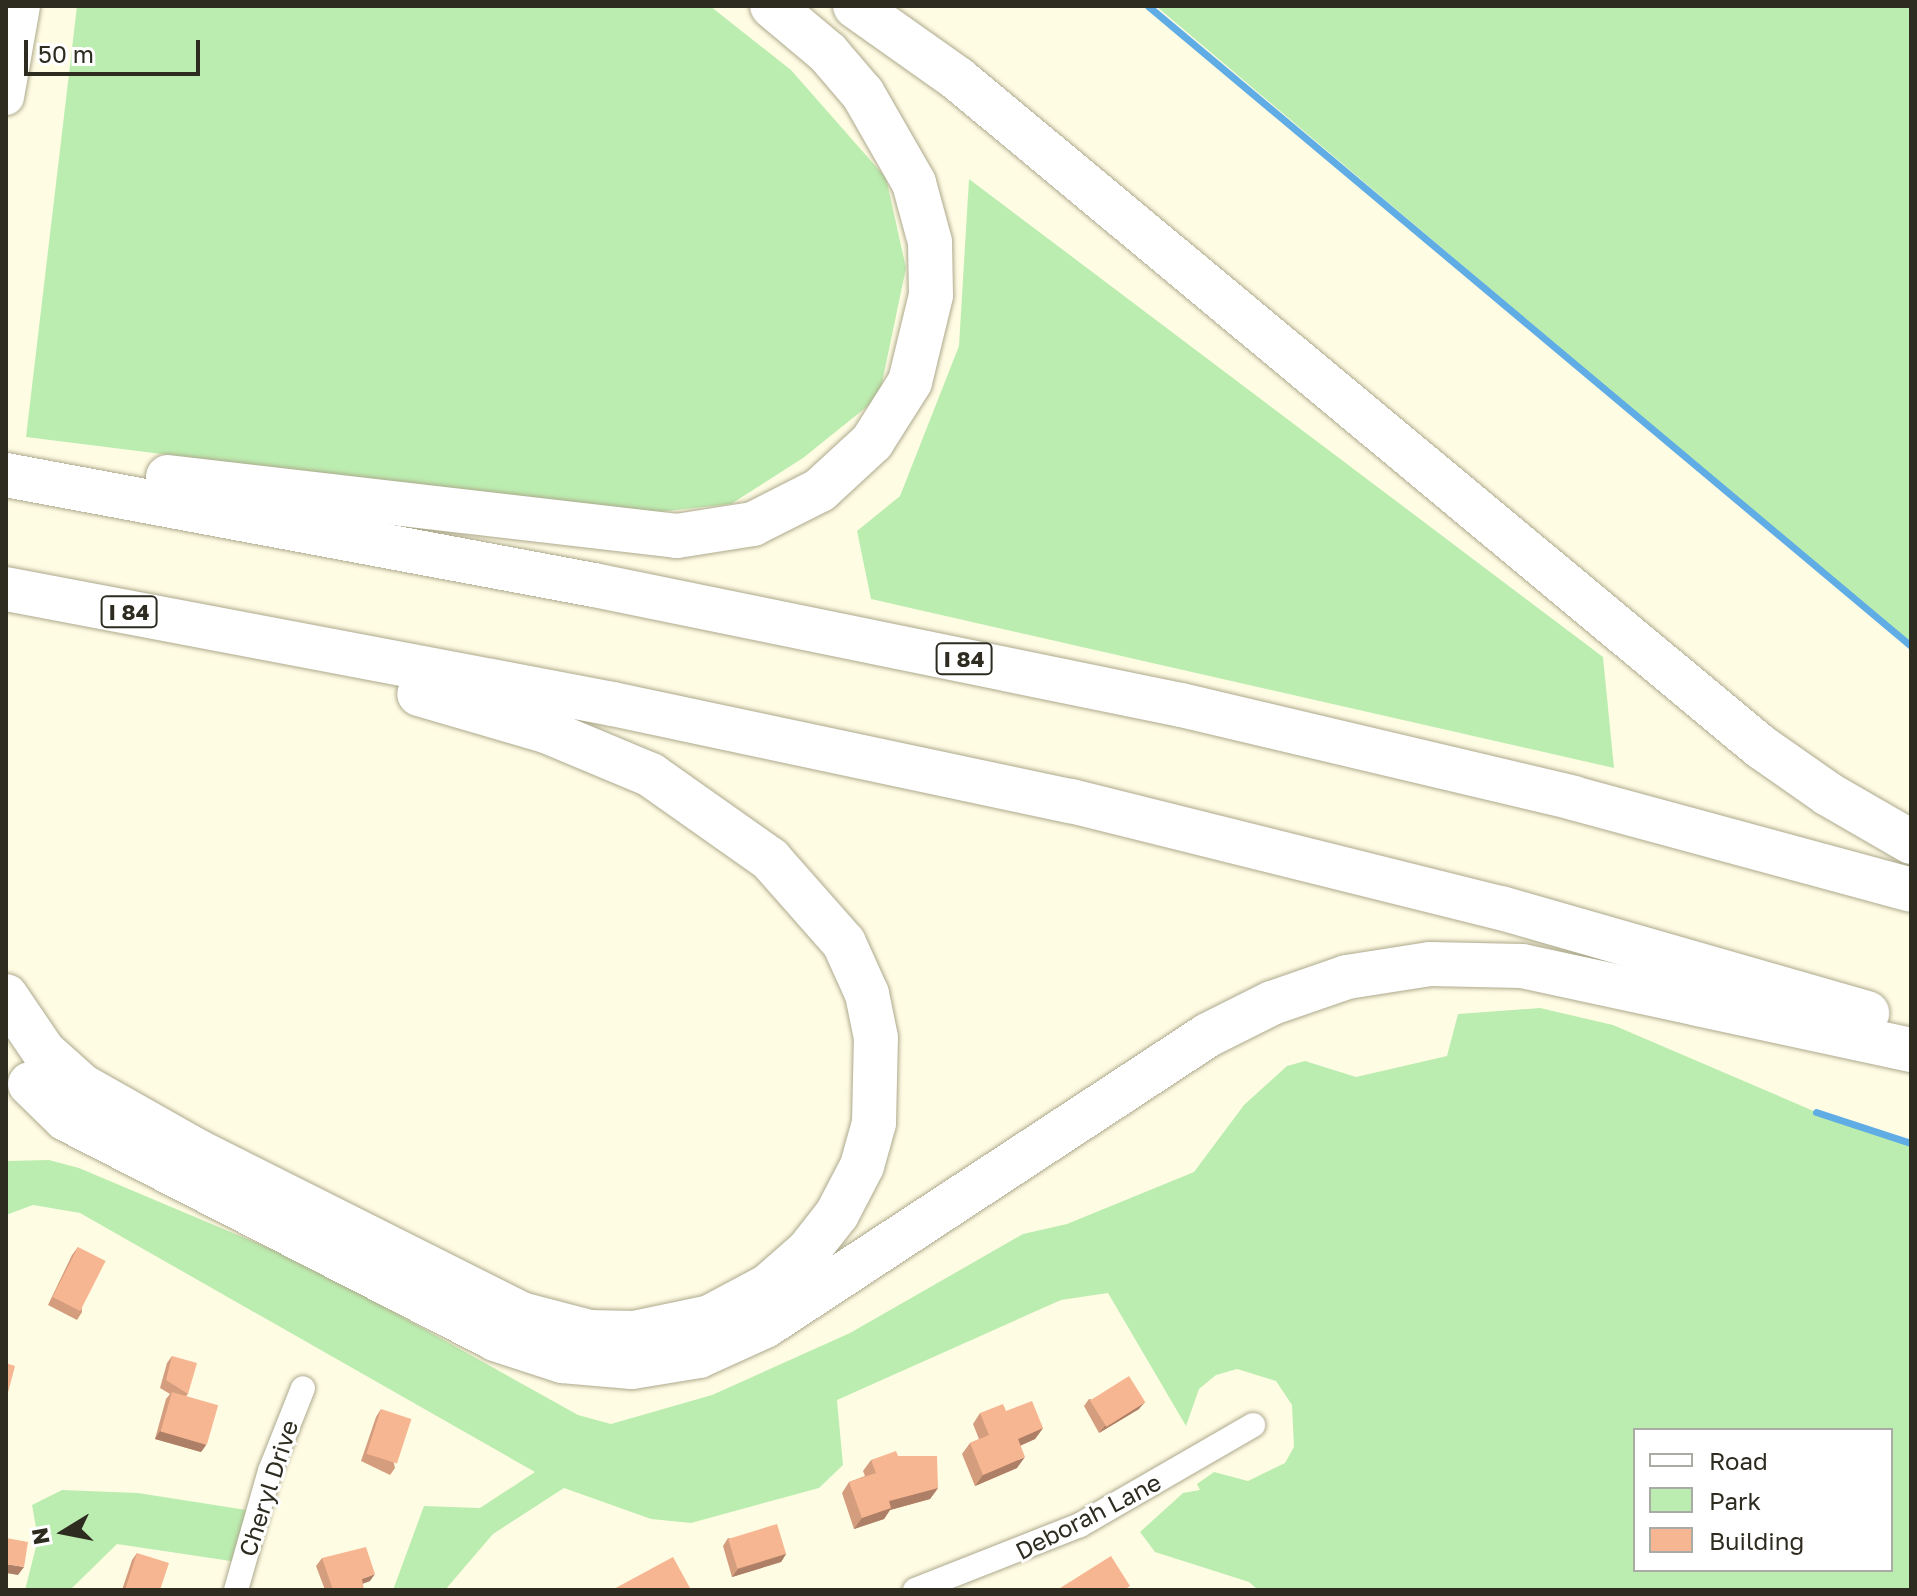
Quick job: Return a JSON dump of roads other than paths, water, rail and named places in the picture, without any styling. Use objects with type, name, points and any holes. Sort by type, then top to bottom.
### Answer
[{"type":"highway","points":[[6,454],[642,534],[722,531],[801,503],[856,460],[900,403],[924,342],[932,257],[920,197],[880,120],[828,53],[772,6]]},
{"type":"highway","points":[[855,6],[969,89],[1761,747],[1828,794],[1911,842]]},
{"type":"highway","name":"I 84","points":[[6,475],[624,591],[1181,705],[1544,791],[1911,890]]},
{"type":"highway","name":"I 84","points":[[6,589],[789,739],[1086,804],[1487,905],[1911,1027]]},
{"type":"highway","points":[[6,996],[44,1052],[82,1086],[491,1301],[544,1322],[589,1332],[659,1330],[710,1317],[751,1298],[789,1270],[824,1233],[862,1166],[878,1082],[867,994],[834,929],[770,859],[702,806],[617,759],[495,714],[344,675],[251,635]]},
{"type":"highway","points":[[18,1080],[66,1119],[495,1339],[562,1361],[632,1367],[699,1356],[765,1326],[1208,1035],[1272,1003],[1347,977],[1430,964],[1522,966],[1911,1050]]},
{"type":"highway","points":[[18,1080],[82,1086]]},
{"type":"main road","points":[[6,97],[22,6]]},
{"type":"street","name":"Cheryl Drive","points":[[236,1590],[270,1471],[303,1388]]},
{"type":"street","name":"Deborah Lane","points":[[915,1590],[984,1579],[1125,1502],[1253,1425]]},
{"type":"waterway","points":[[1148,6],[1911,646]]},
{"type":"waterway","points":[[1816,1112],[1911,1143]]}]
